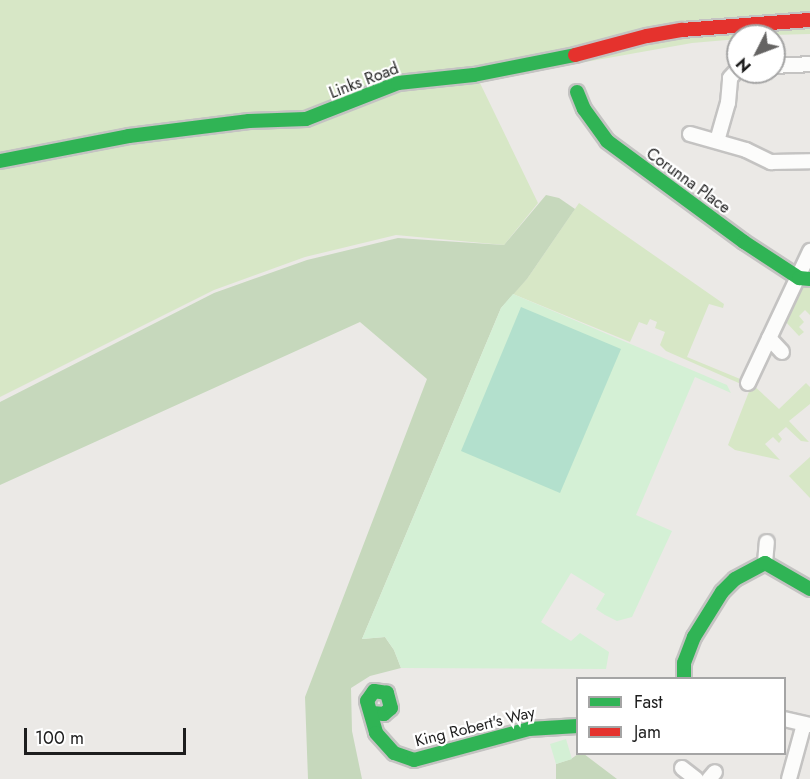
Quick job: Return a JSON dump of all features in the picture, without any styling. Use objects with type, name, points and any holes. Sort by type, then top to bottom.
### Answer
[{"type":"street","name":"Links Road","points":[[0,161],[129,136],[249,121],[310,119],[398,83],[474,75],[585,53],[647,36],[682,30],[810,20]]},
{"type":"street","points":[[786,65],[810,64]]},
{"type":"street","points":[[717,141],[728,103],[730,84]]},
{"type":"street","name":"Corunna Place","points":[[577,92],[584,109],[607,141],[734,235],[804,279]]},
{"type":"street","points":[[690,134],[746,150],[771,162],[810,161]]},
{"type":"street","points":[[748,382],[804,279],[810,251]]},
{"type":"street","points":[[770,338],[782,352]]},
{"type":"street","points":[[765,563],[767,542]]},
{"type":"street","points":[[765,563],[810,588]]},
{"type":"street","points":[[684,677],[684,663],[694,637],[722,592],[735,579],[765,563]]},
{"type":"street","name":"King Robert's Way","points":[[372,713],[376,733],[386,747],[402,758],[414,760],[529,729],[576,726]]},
{"type":"street","points":[[786,719],[807,724],[789,779]]},
{"type":"street","points":[[682,768],[696,779]]},
{"type":"green space","points":[[0,0],[810,0],[810,34],[786,35],[786,24],[726,24],[726,40],[692,43],[479,81],[538,203],[504,245],[396,235],[305,257],[214,290],[0,397]]},
{"type":"green space","points":[[546,195],[559,198],[575,209],[527,279],[501,308],[362,639],[385,637],[394,650],[401,668],[370,676],[351,688],[352,731],[362,779],[308,779],[305,697],[427,379],[360,322],[0,485],[0,402],[214,293],[307,260],[398,238],[504,245]]},
{"type":"green space","points":[[579,203],[724,304],[723,308],[709,304],[687,357],[745,381],[741,384],[666,351],[660,345],[665,332],[655,328],[657,322],[650,319],[647,325],[639,322],[630,342],[513,294],[527,279]]},
{"type":"green space","points":[[810,284],[810,315],[805,310],[799,316],[804,322],[799,327],[804,332],[799,336],[785,321],[779,332],[799,285]]},
{"type":"green space","points":[[513,294],[727,385],[731,393],[695,377],[636,515],[672,531],[632,617],[617,621],[596,609],[605,594],[571,573],[541,622],[571,641],[580,633],[609,652],[606,669],[401,668],[394,650],[385,637],[362,639],[501,308]]},
{"type":"green space","points":[[521,307],[621,349],[560,493],[461,451]]},
{"type":"green space","points":[[806,383],[810,387],[810,404],[789,421],[809,442],[801,441],[786,427],[778,434],[782,439],[779,443],[773,437],[765,444],[780,460],[735,450],[728,445],[752,384],[779,409]]},
{"type":"green space","points":[[810,457],[810,498],[789,476]]},
{"type":"green space","points":[[566,739],[572,759],[556,764],[550,744]]},
{"type":"green space","points":[[577,755],[585,755],[617,779],[556,779],[556,764]]},
{"type":"traffic: fast","points":[[0,161],[129,136],[249,121],[306,119],[398,83],[474,75],[575,55]]},
{"type":"traffic: fast","points":[[577,92],[584,109],[607,141],[744,242],[799,278],[810,279]]},
{"type":"traffic: fast","points":[[684,677],[684,663],[694,637],[722,592],[735,579],[765,563],[810,589]]},
{"type":"traffic: fast","points":[[372,713],[384,714],[391,708],[387,693],[374,691],[367,701],[376,733],[394,753],[414,760],[529,729],[576,726]]},
{"type":"traffic: jam","points":[[575,55],[647,36],[682,30],[810,20]]}]
